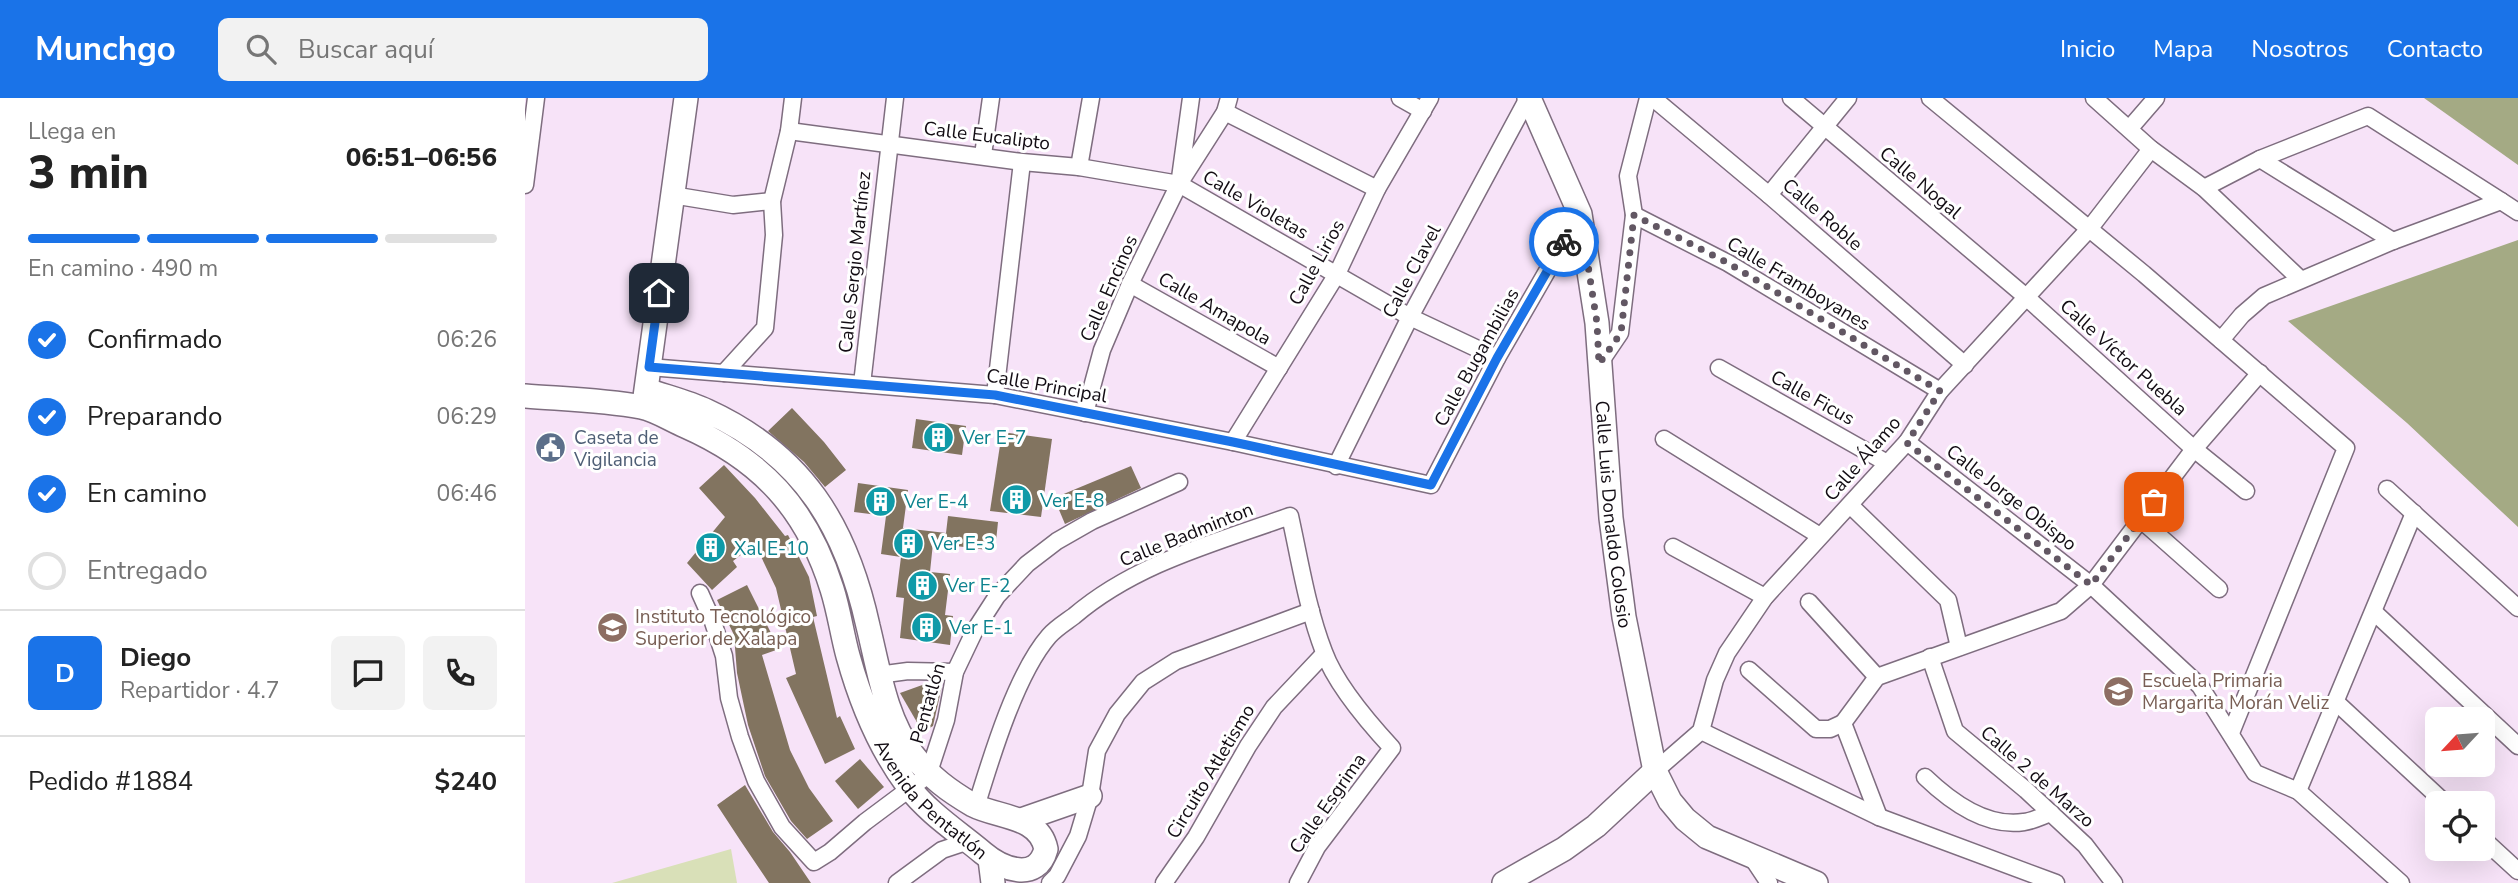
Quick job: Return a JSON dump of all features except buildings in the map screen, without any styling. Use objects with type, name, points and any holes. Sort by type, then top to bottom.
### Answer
[{"type":"street","points":[[525,186],[536,98]]},
{"type":"street","points":[[724,373],[765,328],[774,235],[772,201],[789,131],[793,98]]},
{"type":"street","points":[[888,144],[895,98]]},
{"type":"street","points":[[983,155],[991,98]]},
{"type":"street","points":[[1079,167],[1091,98]]},
{"type":"street","points":[[1179,184],[1191,98]]},
{"type":"street","points":[[1400,98],[1426,105]]},
{"type":"street","name":"Calle Luis Donaldo Colosio","points":[[1529,98],[1580,214],[1597,323],[1611,518],[1623,617],[1655,771],[1670,801],[1685,819],[1707,837],[1816,883]]},
{"type":"street","name":"Calle Clavel","points":[[1336,466],[1410,317],[1529,98]]},
{"type":"street","points":[[1599,364],[1621,333],[1634,215],[1628,176],[1650,98]]},
{"type":"street","name":"Calle Roble","points":[[1650,98],[1769,195],[1965,365]]},
{"type":"street","name":"Calle Nogal","points":[[1791,98],[1823,128],[2025,296]]},
{"type":"street","points":[[1769,195],[1848,98]]},
{"type":"street","points":[[1930,98],[2090,228],[2346,448],[2231,733]]},
{"type":"street","points":[[2094,98],[2151,149],[2204,188],[2300,279]]},
{"type":"street","points":[[525,396],[645,399],[681,196],[684,99]]},
{"type":"street","points":[[2130,128],[2157,99]]},
{"type":"street","points":[[1179,184],[1228,105],[1377,190]]},
{"type":"street","name":"Calle Lirios","points":[[1233,442],[1337,274],[1377,190],[1426,105]]},
{"type":"street","points":[[2204,188],[2260,159],[2368,116],[2518,212]]},
{"type":"street","name":"Calle Eucalipto","points":[[789,131],[1021,162],[1079,167],[1179,184]]},
{"type":"street","name":"Calle Sergio Martínez","points":[[862,384],[888,144]]},
{"type":"street","name":"Calle Álamo","points":[[1701,731],[1715,680],[1727,653],[1765,597],[1907,443],[1940,391],[2090,228],[2151,149]]},
{"type":"street","points":[[2260,159],[2393,241]]},
{"type":"street","points":[[995,395],[1021,162]]},
{"type":"street","name":"Calle Violetas","points":[[1179,184],[1410,317],[1497,358]]},
{"type":"street","name":"Calle Encinos","points":[[1085,413],[1102,350],[1130,284],[1179,184]]},
{"type":"street","points":[[681,196],[733,205],[772,201]]},
{"type":"street","points":[[2221,340],[2242,315],[2264,296],[2393,241],[2501,201]]},
{"type":"street","name":"Calle Bugambilias","points":[[1431,485],[1497,358],[1580,214]]},
{"type":"street","name":"Calle Framboyanes","points":[[1634,215],[1728,263],[1940,391]]},
{"type":"street","name":"Calle Amapola","points":[[1130,284],[1279,369]]},
{"type":"street","name":"Calle Víctor Puebla","points":[[2025,296],[2193,449],[2246,491]]},
{"type":"street","name":"Calle Principal","points":[[649,367],[995,395],[1431,485]]},
{"type":"street","name":"Calle Ficus","points":[[1719,368],[1887,463]]},
{"type":"street","points":[[1749,670],[1816,729],[1830,729],[1843,723],[1877,677],[2061,611],[2091,585],[2193,449],[2260,373]]},
{"type":"street","name":"Avenida Pentatlón","points":[[645,399],[706,410],[752,435],[786,462],[819,501],[841,538],[859,584],[888,709],[919,782],[947,824],[990,859],[1017,871],[1030,870],[1039,863],[1046,849],[1045,843],[1041,835],[1021,820],[976,807],[919,782],[892,762],[867,717],[848,657],[832,590],[811,534],[782,492],[741,457],[645,399]]},
{"type":"street","points":[[1664,439],[1820,537]]},
{"type":"street","name":"Calle Jorge Obispo","points":[[1907,443],[2091,585],[2200,686],[2255,774],[2298,791]]},
{"type":"street","name":"Pentatlón","points":[[919,782],[946,720],[955,672],[975,629],[997,596],[1027,564],[1057,541],[1092,521],[1179,482]]},
{"type":"street","points":[[2387,489],[2518,608]]},
{"type":"street","points":[[1851,506],[1948,600],[1959,647]]},
{"type":"street","points":[[2401,883],[2298,791],[2413,513]]},
{"type":"street","name":"Calle Badminton","points":[[976,807],[1020,681],[1049,636],[1122,580],[1149,567],[1290,516],[1311,611]]},
{"type":"street","points":[[2140,519],[2219,589]]},
{"type":"street","points":[[1673,547],[1765,597]]},
{"type":"street","points":[[700,593],[724,656],[729,698],[757,781],[782,827],[814,862],[919,782]]},
{"type":"street","points":[[1809,602],[1877,677]]},
{"type":"street","points":[[1050,883],[1057,876],[1078,836],[1090,796],[1097,751],[1117,714],[1143,682],[1176,661],[1311,611],[1324,654]]},
{"type":"street","points":[[2374,612],[2518,746]]},
{"type":"street","name":"Calle Esgrima","points":[[1298,883],[1318,847],[1391,748],[1359,711],[1324,654]]},
{"type":"street","name":"Circuito Atletismo","points":[[1164,883],[1196,837],[1248,746],[1274,707],[1324,654]]},
{"type":"street","name":"Calle 2 de Marzo","points":[[1930,657],[1955,730],[2085,845],[2114,883]]},
{"type":"street","points":[[878,674],[908,671],[955,672]]},
{"type":"street","points":[[2336,702],[2432,791]]},
{"type":"street","points":[[1843,723],[1879,817]]},
{"type":"street","points":[[1504,883],[1564,849],[1701,731],[1879,817],[2056,883]]},
{"type":"street","points":[[1925,777],[1962,808],[1995,820],[2023,822],[2051,813]]},
{"type":"street","points":[[1021,820],[1090,796]]},
{"type":"street","points":[[942,850],[947,824]]},
{"type":"street","points":[[897,883],[942,850],[969,841]]},
{"type":"street","points":[[2495,850],[2518,871]]},
{"type":"street","points":[[1747,853],[1769,883]]},
{"type":"street","points":[[990,859],[993,883]]},
{"type":"green space","points":[[2424,98],[2518,98],[2518,165]]},
{"type":"green space","points":[[2518,240],[2518,527],[2407,423],[2288,321]]},
{"type":"green space","points":[[731,849],[737,883],[612,883]]},
{"type":"way so far","points":[[1564,242],[1580,214],[1597,323],[1599,364],[1621,333],[1634,215],[1728,263],[1940,391],[1907,443],[2091,585],[2154,502]]},
{"type":"place","name":"Ver E-7","points":[[939,437]]},
{"type":"place","name":"Caseta de Vigilancia","points":[[551,448]]},
{"type":"place","name":"Ver E-8","points":[[1017,500]]},
{"type":"place","name":"Ver E-4","points":[[881,501]]},
{"type":"place","name":"Ver E-3","points":[[908,543]]},
{"type":"place","name":"Xal E-10","points":[[711,548]]},
{"type":"place","name":"Ver E-2","points":[[923,585]]},
{"type":"place","name":"Instituto Tecnológico Superior de Xalapa","points":[[612,627]]},
{"type":"place","name":"Ver E-1","points":[[926,627]]},
{"type":"place","name":"Escuela Primaria Margarita Morán Veliz","points":[[2119,691]]},
{"type":"route","points":[[659,293],[649,367],[995,395],[1431,485],[1497,358],[1564,242]]}]
